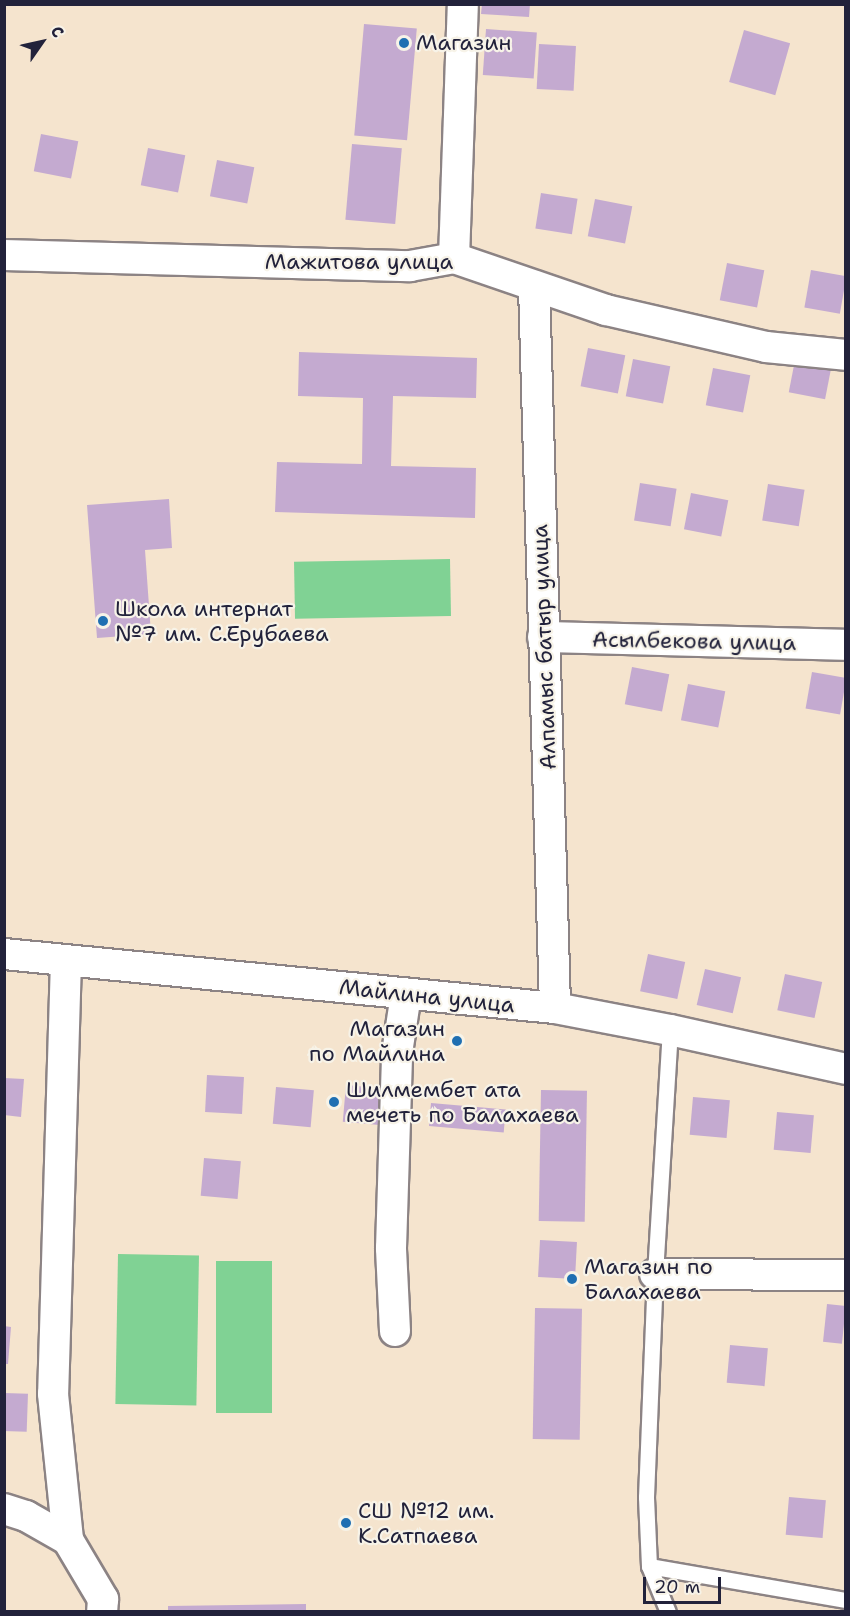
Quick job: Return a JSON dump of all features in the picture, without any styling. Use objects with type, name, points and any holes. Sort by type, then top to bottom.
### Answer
[{"type":"street","points":[[454,258],[463,4]]},
{"type":"street","name":"Мажитова улица","points":[[4,255],[410,266],[454,258],[606,310],[755,344],[846,355]]},
{"type":"street","name":"Алпамыс батыр улица","points":[[534,286],[555,1008]]},
{"type":"street","name":"Асылбекова улица","points":[[543,638],[846,645]]},
{"type":"street","name":"Майлина улица","points":[[4,954],[555,1008],[670,1030],[846,1069]]},
{"type":"street","points":[[66,960],[53,1394],[68,1539],[102,1599],[102,1611]]},
{"type":"street","points":[[395,1331],[391,1248],[395,1110],[397,1053],[406,994]]},
{"type":"street","points":[[655,1274],[846,1275]]},
{"type":"street","points":[[4,1509],[26,1516],[68,1539]]},
{"type":"lane","points":[[668,1611],[649,1566],[646,1497],[655,1274],[670,1030]]},
{"type":"lane","points":[[649,1566],[846,1600]]},
{"type":"green space","points":[[450,559],[451,616],[295,619],[294,562]]},
{"type":"green space","points":[[118,1254],[199,1255],[196,1405],[115,1404]]},
{"type":"green space","points":[[216,1261],[272,1261],[272,1413],[216,1413]]},
{"type":"building","points":[[482,4],[530,4],[529,17],[481,14]]},
{"type":"building","points":[[364,24],[417,29],[407,140],[354,136]]},
{"type":"building","points":[[486,29],[537,33],[534,78],[483,75]]},
{"type":"building","points":[[744,30],[790,43],[775,95],[729,82]]},
{"type":"building","points":[[539,44],[576,46],[574,91],[537,89]]},
{"type":"building","points":[[41,134],[78,141],[71,179],[34,171]]},
{"type":"building","points":[[352,144],[402,148],[395,224],[345,220]]},
{"type":"building","points":[[148,148],[185,155],[178,193],[141,185]]},
{"type":"building","points":[[217,160],[254,167],[247,204],[210,196]]},
{"type":"building","points":[[541,193],[578,199],[572,234],[535,229]]},
{"type":"building","points":[[595,199],[632,206],[625,244],[588,236]]},
{"type":"building","points":[[727,263],[764,270],[757,308],[720,300]]},
{"type":"building","points":[[811,270],[846,276],[840,314],[804,307]]},
{"type":"building","points":[[588,348],[625,355],[618,394],[581,386]]},
{"type":"building","points":[[299,352],[477,358],[476,398],[393,396],[391,466],[476,468],[475,518],[275,512],[277,462],[362,464],[363,398],[298,396]]},
{"type":"building","points":[[796,355],[832,362],[825,399],[789,392]]},
{"type":"building","points":[[633,359],[670,366],[663,404],[626,396]]},
{"type":"building","points":[[713,368],[750,375],[743,413],[706,405]]},
{"type":"building","points":[[640,483],[677,489],[671,526],[634,521]]},
{"type":"building","points":[[768,484],[805,490],[799,526],[762,521]]},
{"type":"building","points":[[691,493],[728,500],[721,537],[684,529]]},
{"type":"building","points":[[169,499],[172,548],[145,550],[151,634],[97,638],[87,505]]},
{"type":"building","points":[[632,667],[669,674],[662,712],[625,704]]},
{"type":"building","points":[[812,672],[846,678],[840,715],[806,708]]},
{"type":"building","points":[[688,684],[725,691],[718,728],[681,720]]},
{"type":"building","points":[[648,954],[685,962],[677,999],[640,991]]},
{"type":"building","points":[[705,969],[741,977],[733,1013],[697,1005]]},
{"type":"building","points":[[785,974],[822,982],[814,1018],[777,1010]]},
{"type":"building","points":[[207,1075],[244,1077],[242,1114],[205,1112]]},
{"type":"building","points":[[4,1078],[24,1079],[21,1117],[4,1115]]},
{"type":"building","points":[[346,1085],[383,1088],[380,1125],[343,1122]]},
{"type":"building","points":[[276,1087],[314,1090],[311,1127],[273,1124]]},
{"type":"building","points":[[541,1090],[587,1091],[585,1222],[539,1221]]},
{"type":"building","points":[[693,1097],[730,1100],[727,1138],[690,1135]]},
{"type":"building","points":[[431,1103],[506,1110],[504,1132],[429,1126]]},
{"type":"building","points":[[777,1112],[814,1115],[811,1153],[774,1150]]},
{"type":"building","points":[[204,1158],[241,1161],[238,1199],[201,1196]]},
{"type":"building","points":[[540,1240],[577,1242],[575,1279],[538,1277]]},
{"type":"building","points":[[827,1304],[846,1306],[842,1344],[823,1342]]},
{"type":"building","points":[[535,1308],[582,1309],[580,1440],[533,1439]]},
{"type":"building","points":[[4,1326],[11,1327],[8,1364],[4,1364]]},
{"type":"building","points":[[730,1345],[768,1348],[765,1386],[727,1383]]},
{"type":"building","points":[[4,1393],[28,1394],[27,1432],[4,1431]]},
{"type":"building","points":[[789,1497],[826,1500],[823,1538],[786,1535]]},
{"type":"building","points":[[306,1604],[306,1612],[168,1612],[168,1606]]},
{"type":"place","name":"Магазин","points":[[404,43]]},
{"type":"place","name":"Школа интернат №7 им. С.Ерубаева","points":[[103,621]]},
{"type":"place","name":"Магазин по Майлина","points":[[457,1041]]},
{"type":"place","name":"Шилмембет ата мечеть по Балахаева","points":[[334,1102]]},
{"type":"place","name":"Магазин по Балахаева","points":[[572,1279]]},
{"type":"place","name":"СШ №12 им. К.Сатпаева","points":[[346,1523]]}]
